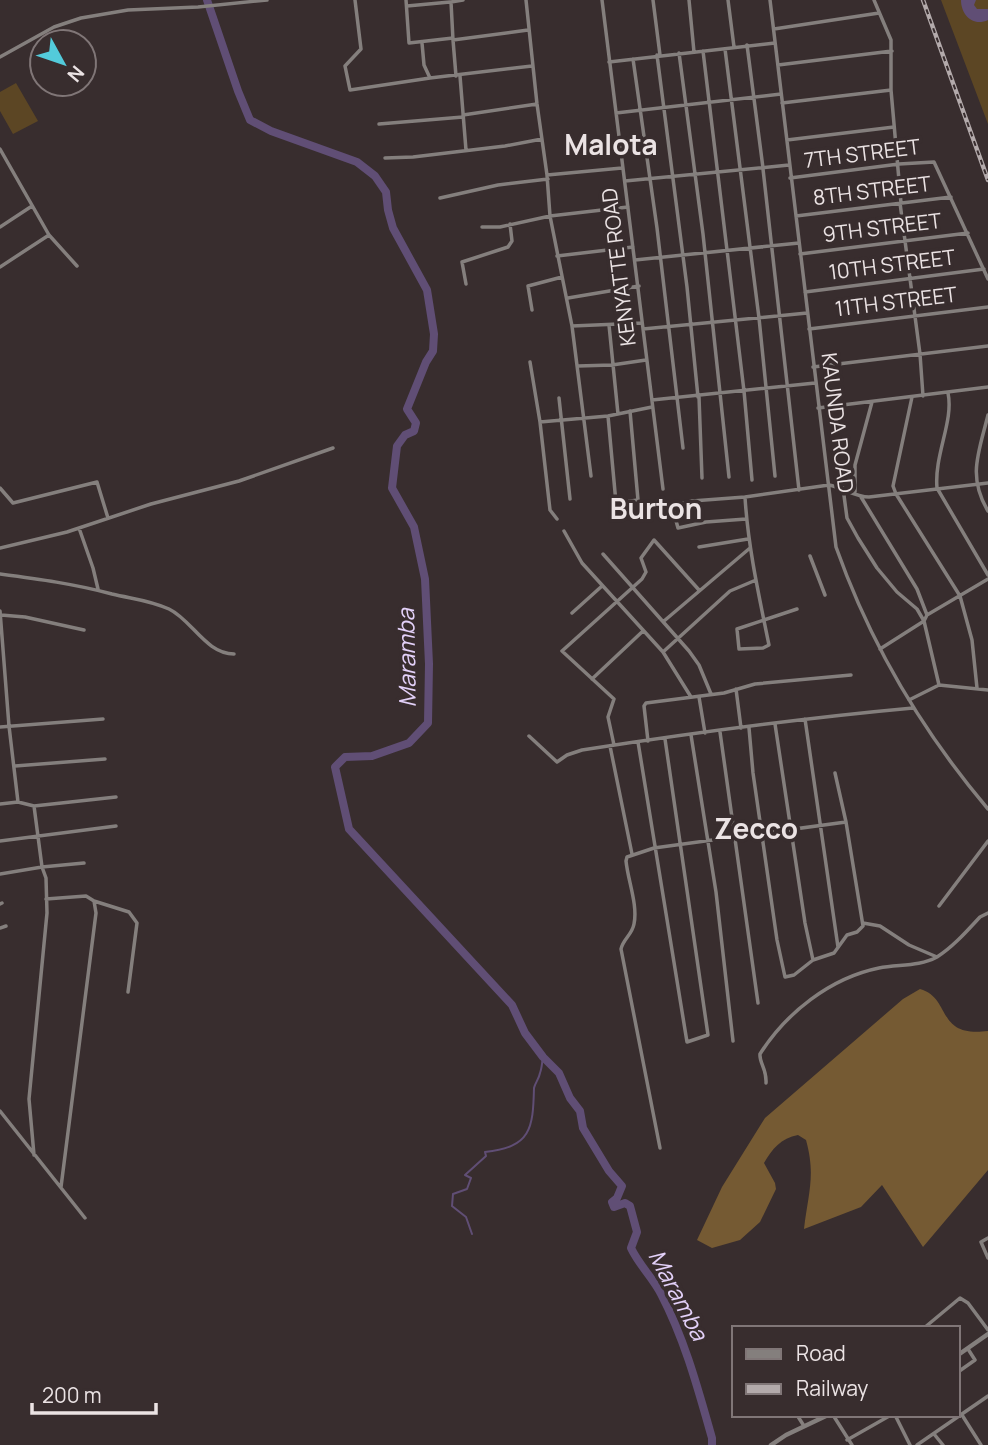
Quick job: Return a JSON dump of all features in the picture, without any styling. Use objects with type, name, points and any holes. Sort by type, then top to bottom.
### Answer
[{"type":"street","points":[[0,57],[54,27],[81,18],[128,10],[229,5],[241,1],[267,0]]},
{"type":"street","points":[[355,0],[361,50],[345,66],[350,90],[532,66]]},
{"type":"street","points":[[406,0],[409,43],[528,30]]},
{"type":"street","points":[[407,6],[463,0]]},
{"type":"street","points":[[526,0],[550,216],[568,298],[591,476]]},
{"type":"street","name":"KENYATTE ROAD","points":[[601,0],[663,489]]},
{"type":"street","points":[[653,0],[663,108],[699,397],[702,478]]},
{"type":"street","points":[[689,0],[694,52]]},
{"type":"street","points":[[728,0],[734,47]]},
{"type":"street","name":"KAUNDA ROAD","points":[[770,0],[836,547],[852,593],[913,708],[956,770],[988,809]]},
{"type":"street","points":[[874,0],[888,31],[892,51],[891,90],[904,243],[920,354],[923,396]]},
{"type":"street","points":[[451,1],[466,150]]},
{"type":"street","points":[[774,29],[879,13]]},
{"type":"street","points":[[422,43],[424,65],[430,78]]},
{"type":"street","points":[[609,62],[775,43]]},
{"type":"street","points":[[747,46],[799,490]]},
{"type":"street","points":[[725,49],[759,318],[775,476]]},
{"type":"street","points":[[703,51],[744,391],[752,480]]},
{"type":"street","points":[[778,65],[892,51]]},
{"type":"street","points":[[679,53],[705,253],[729,477]]},
{"type":"street","points":[[633,59],[683,448]]},
{"type":"street","points":[[782,103],[891,90]]},
{"type":"street","points":[[615,113],[781,94]]},
{"type":"street","points":[[379,124],[463,116],[537,104]]},
{"type":"street","points":[[787,140],[894,127]]},
{"type":"street","points":[[386,158],[413,157],[542,139]]},
{"type":"street","points":[[0,149],[49,235],[77,266]]},
{"type":"street","name":"7TH STREET","points":[[790,178],[931,162],[937,165],[951,197]]},
{"type":"street","points":[[625,181],[789,165]]},
{"type":"street","points":[[440,198],[547,177],[622,168]]},
{"type":"street","points":[[951,197],[988,279]]},
{"type":"street","name":"8TH STREET","points":[[796,216],[951,197]]},
{"type":"street","points":[[0,227],[32,206]]},
{"type":"street","points":[[482,227],[491,228],[550,216],[628,207]]},
{"type":"street","points":[[466,284],[462,262],[508,247],[512,241],[510,224]]},
{"type":"street","name":"9TH STREET","points":[[800,254],[968,233]]},
{"type":"street","points":[[0,267],[49,235]]},
{"type":"street","points":[[635,260],[799,243]]},
{"type":"street","points":[[557,256],[633,247]]},
{"type":"street","name":"10TH STREET","points":[[805,292],[984,269]]},
{"type":"street","points":[[532,310],[528,286],[562,277]]},
{"type":"street","points":[[568,298],[639,286]]},
{"type":"street","name":"11TH STREET","points":[[808,329],[988,307]]},
{"type":"street","points":[[643,329],[807,313]]},
{"type":"street","points":[[572,326],[642,323]]},
{"type":"street","points":[[609,325],[618,414]]},
{"type":"street","points":[[813,368],[988,345]]},
{"type":"street","points":[[578,366],[646,360]]},
{"type":"street","points":[[530,362],[541,422],[550,510],[557,519]]},
{"type":"street","points":[[652,400],[815,383]]},
{"type":"street","points":[[818,408],[988,387]]},
{"type":"street","points":[[880,649],[924,621],[927,615],[988,577],[937,488],[937,461],[949,412],[948,393]]},
{"type":"street","points":[[912,397],[893,486],[960,596],[972,640],[977,688]]},
{"type":"street","points":[[559,398],[570,499]]},
{"type":"street","points":[[855,493],[855,465],[872,402]]},
{"type":"street","points":[[541,422],[608,416],[652,407]]},
{"type":"street","points":[[608,416],[616,503],[631,502],[638,500],[630,411]]},
{"type":"street","points":[[988,415],[978,460],[976,485],[988,511]]},
{"type":"street","points":[[0,548],[239,481],[333,448]]},
{"type":"street","points":[[0,488],[13,503],[97,482],[108,519]]},
{"type":"street","points":[[861,497],[988,483]]},
{"type":"street","points":[[746,519],[726,519],[678,528],[672,506],[829,485],[855,493],[861,497],[917,589],[927,615]]},
{"type":"street","points":[[843,488],[847,518],[858,538],[877,568],[897,592],[917,609],[924,621],[939,685]]},
{"type":"street","points":[[745,497],[748,539],[765,622],[768,647],[739,649],[737,630],[765,622],[797,609]]},
{"type":"street","points":[[79,528],[98,589]]},
{"type":"street","points":[[564,531],[573,550],[602,586],[663,652],[691,697]]},
{"type":"street","points":[[699,547],[748,539]]},
{"type":"street","points":[[632,854],[608,717],[614,699],[562,651],[645,575],[641,558],[654,540],[698,590]]},
{"type":"street","points":[[664,621],[750,548]]},
{"type":"street","points":[[603,554],[679,638],[699,665],[711,694]]},
{"type":"street","points":[[810,556],[825,596]]},
{"type":"street","points":[[0,574],[65,582],[137,597],[176,613],[215,648],[224,654],[234,654]]},
{"type":"street","points":[[663,652],[730,591],[756,580]]},
{"type":"street","points":[[572,613],[602,586]]},
{"type":"street","points":[[18,802],[0,613],[83,630]]},
{"type":"street","points":[[592,679],[643,631]]},
{"type":"street","points":[[648,741],[644,704],[724,693],[755,684],[851,674]]},
{"type":"street","points":[[0,686],[6,685]]},
{"type":"street","points":[[909,700],[939,685],[988,690]]},
{"type":"street","points":[[736,689],[741,729]]},
{"type":"street","points":[[699,697],[705,733]]},
{"type":"street","points":[[529,736],[557,762],[574,752],[638,742],[805,719],[913,708]]},
{"type":"street","points":[[0,727],[103,719]]},
{"type":"street","points":[[805,719],[838,947]]},
{"type":"street","points":[[775,724],[804,923],[813,960]]},
{"type":"street","points":[[749,728],[753,773],[784,975],[788,977],[813,960],[831,955],[847,935],[857,932],[863,923],[835,773]]},
{"type":"street","points":[[720,732],[758,1003]]},
{"type":"street","points":[[691,735],[708,841],[733,1041]]},
{"type":"street","points":[[638,742],[687,1042],[708,1035],[666,738]]},
{"type":"street","points":[[15,766],[105,760]]},
{"type":"street","points":[[0,804],[18,802],[34,806],[116,797]]},
{"type":"street","points":[[34,806],[47,898],[29,1087],[34,1155]]},
{"type":"street","points":[[660,1148],[621,949],[631,934],[634,921],[626,862],[628,855],[654,848],[846,822]]},
{"type":"street","points":[[0,841],[116,826]]},
{"type":"street","points":[[939,906],[988,841]]},
{"type":"street","points":[[0,874],[84,863]]},
{"type":"street","points":[[47,898],[86,896],[129,912],[137,923],[128,992]]},
{"type":"street","points":[[61,1187],[96,913],[94,901]]},
{"type":"street","points":[[766,1083],[760,1054],[785,1022],[816,995],[876,968],[924,963],[937,957],[980,917],[988,913]]},
{"type":"street","points":[[863,923],[880,926],[909,945],[937,957]]},
{"type":"street","points":[[0,928],[6,926]]},
{"type":"street","points":[[0,1111],[85,1218]]},
{"type":"street","points":[[988,1238],[981,1242],[988,1258]]},
{"type":"street","points":[[926,1326],[960,1298],[968,1303],[988,1332],[960,1354]]},
{"type":"street","points":[[960,1371],[975,1360],[968,1349]]},
{"type":"street","points":[[981,1445],[962,1415],[988,1396]]},
{"type":"street","points":[[798,1417],[804,1426]]},
{"type":"street","points":[[771,1445],[824,1417]]},
{"type":"street","points":[[834,1417],[852,1445]]},
{"type":"street","points":[[847,1440],[889,1417]]},
{"type":"street","points":[[894,1417],[910,1445]]},
{"type":"street","points":[[917,1445],[959,1417]]},
{"type":"street","points":[[934,1434],[943,1445]]},
{"type":"shaded area","points":[[941,0],[988,0],[988,124]]},
{"type":"shaded area","points":[[961,0],[976,0],[974,5],[977,9],[988,9],[988,20],[973,21],[963,10]]},
{"type":"shaded area","points":[[16,83],[38,121],[13,134],[0,111],[0,92]]},
{"type":"shaded area","points":[[920,989],[937,1000],[946,1016],[960,1029],[971,1032],[988,1031],[988,1170],[923,1247],[882,1185],[861,1207],[804,1229],[810,1164],[806,1140],[798,1135],[778,1145],[764,1163],[776,1189],[760,1222],[740,1240],[712,1248],[697,1240],[722,1187],[765,1118],[903,999]]},
{"type":"waterway","name":"Maramba","points":[[207,0],[250,120],[271,131],[357,162],[375,176],[386,192],[393,228],[427,290],[434,334],[433,351],[407,409],[416,423],[414,431],[405,435],[397,446],[392,488],[414,527],[425,579],[429,664],[428,723],[409,743],[372,756],[345,757],[335,767],[349,829],[512,1005],[525,1033],[559,1073],[570,1098],[580,1111],[583,1128],[609,1171],[622,1186],[617,1198],[612,1202],[614,1207],[625,1203],[630,1206],[637,1232],[631,1248],[670,1311],[696,1383],[712,1445]]},
{"type":"waterway","points":[[472,1234],[466,1217],[452,1206],[453,1194],[467,1189],[471,1178],[465,1175],[486,1156],[485,1152],[512,1146],[526,1134],[532,1115],[534,1088],[543,1057]]},
{"type":"railway","points":[[923,0],[988,180]]},
{"type":"district","name":"Malota","points":[[611,145]]},
{"type":"district","name":"Burton","points":[[656,509]]},
{"type":"district","name":"Zecco","points":[[756,829]]}]
